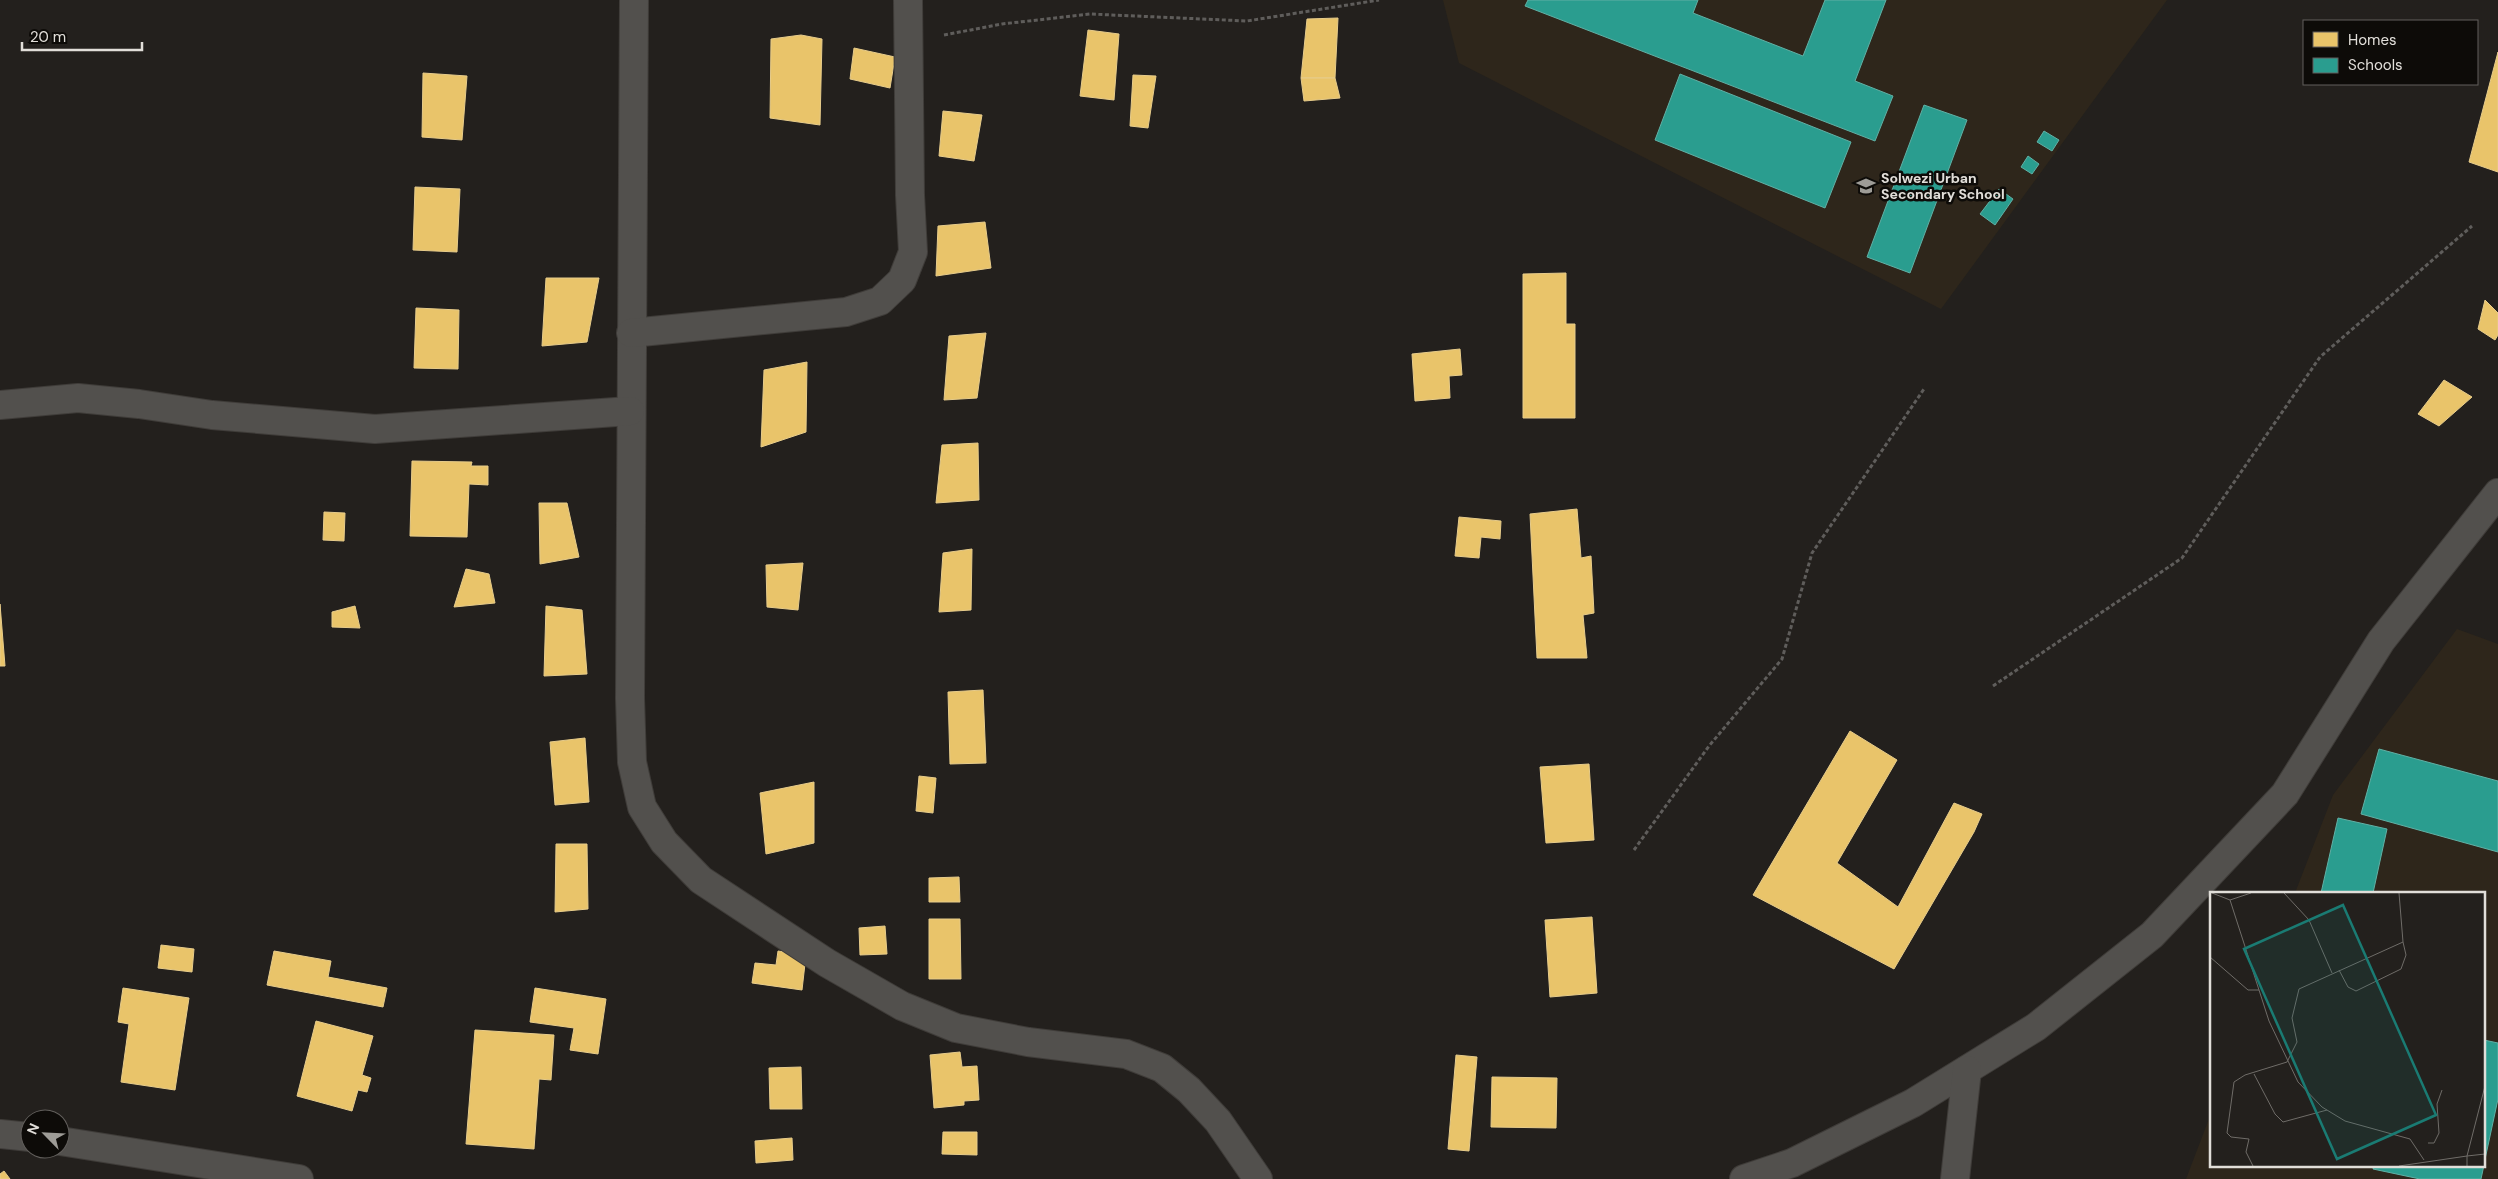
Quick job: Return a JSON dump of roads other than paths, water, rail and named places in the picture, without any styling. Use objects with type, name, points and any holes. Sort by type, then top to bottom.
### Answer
[{"type":"street","points":[[634,0],[630,411],[632,762],[642,807],[664,842],[701,880],[827,963],[902,1006],[956,1028],[1028,1042],[1126,1054],[1162,1068],[1189,1090],[1218,1121],[1258,1179]]},
{"type":"street","points":[[631,334],[846,312],[880,300],[902,280],[914,252],[910,195],[908,0]]},
{"type":"street","points":[[0,405],[78,398],[139,404],[212,416],[375,429],[630,411]]},
{"type":"street","points":[[1744,1179],[1792,1163],[1913,1103],[2036,1027],[2152,935],[2285,794],[2381,641],[2498,492]]},
{"type":"street","points":[[1955,1179],[1967,1070]]},
{"type":"street","points":[[0,1134],[20,1136]]},
{"type":"street","points":[[70,1144],[299,1179]]},
{"type":"place","name":"Solwezi Urban Secondary School","points":[[1866,186]]}]
